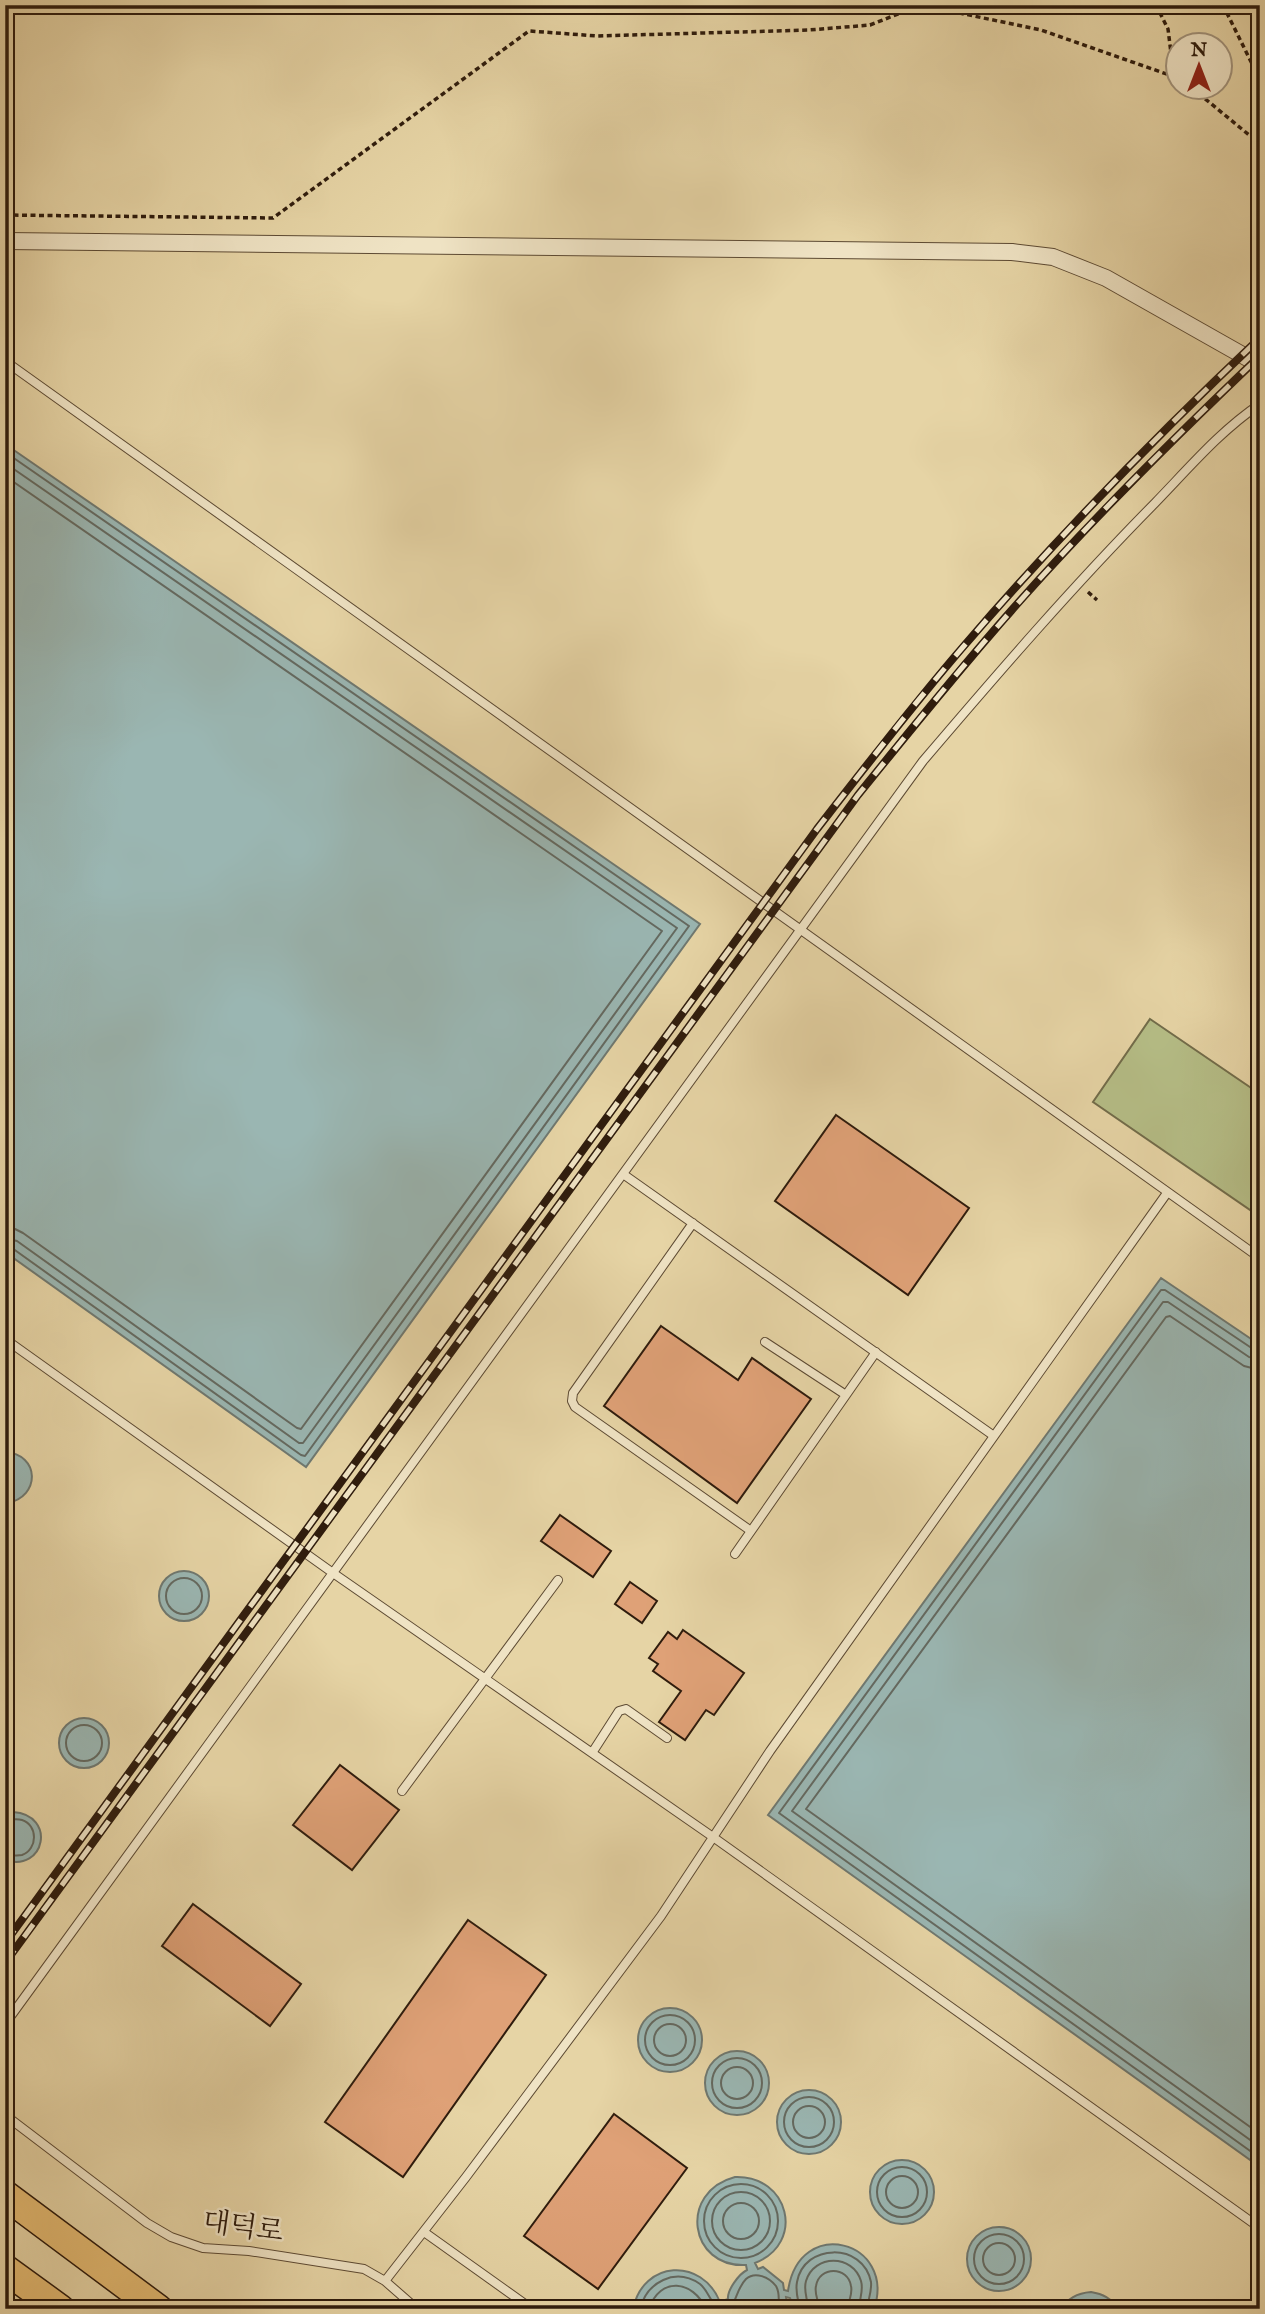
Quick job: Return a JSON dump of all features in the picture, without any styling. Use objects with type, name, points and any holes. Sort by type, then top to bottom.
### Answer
[{"type":"highway","points":[[5,2195],[158,2309]]},
{"type":"highway","points":[[5,2269],[60,2309]]},
{"type":"street","points":[[5,241],[1012,252],[1053,257],[1126,287],[1214,341],[1260,365]]},
{"type":"lane","points":[[5,361],[1260,1258]]},
{"type":"lane","points":[[5,2024],[923,761],[1026,640],[1129,529],[1235,421],[1260,404]]},
{"type":"lane","points":[[623,1174],[994,1436]]},
{"type":"lane","points":[[385,2281],[653,1927],[778,1740],[1167,1193]]},
{"type":"lane","points":[[693,1223],[573,1393],[572,1401],[575,1407],[751,1531]]},
{"type":"lane","points":[[5,1339],[333,1573],[713,1837],[1260,2228]]},
{"type":"lane","points":[[765,1342],[846,1395]]},
{"type":"lane","points":[[735,1554],[876,1352]]},
{"type":"lane","points":[[402,1790],[558,1580]]},
{"type":"lane","points":[[592,1753],[619,1711],[623,1709],[667,1738]]},
{"type":"lane","name":"대덕로","points":[[5,2115],[147,2223],[171,2237],[203,2248],[249,2251],[364,2269],[385,2281],[417,2309]]},
{"type":"lane","points":[[424,2232],[532,2309]]},
{"type":"path","points":[[5,215],[273,218],[529,31],[597,36],[809,30],[870,25],[921,5],[1041,30],[1164,74]]},
{"type":"path","points":[[1156,5],[1168,32]]},
{"type":"path","points":[[1223,5],[1260,80]]},
{"type":"path","points":[[1209,102],[1260,144]]},
{"type":"green space","points":[[1150,1019],[1260,1094],[1260,1208],[1256,1214],[1093,1102]]},
{"type":"water","points":[[5,444],[700,924],[306,1467],[5,1252]]},
{"type":"water","points":[[1161,1278],[1260,1345],[1260,2167],[768,1815]]},
{"type":"water","points":[[5,1452],[25,1460],[32,1476],[26,1493],[7,1503],[5,1503]]},
{"type":"water","points":[[184,1571],[202,1578],[209,1596],[202,1614],[184,1621],[166,1614],[159,1596],[166,1578]]},
{"type":"water","points":[[84,1718],[102,1725],[109,1743],[102,1761],[84,1768],[66,1761],[59,1743],[66,1725]]},
{"type":"water","points":[[13,1812],[27,1815],[36,1823],[40,1832],[37,1851],[19,1862],[5,1860],[5,1814]]},
{"type":"water","points":[[670,2008],[682,2010],[693,2017],[700,2028],[700,2052],[693,2063],[682,2070],[670,2072],[658,2070],[647,2063],[640,2052],[638,2040],[640,2028],[647,2017],[658,2010]]},
{"type":"water","points":[[737,2051],[749,2053],[760,2060],[767,2071],[767,2095],[760,2106],[749,2113],[737,2115],[725,2113],[714,2106],[707,2095],[705,2083],[707,2071],[714,2060],[725,2053]]},
{"type":"water","points":[[809,2090],[821,2092],[832,2099],[839,2110],[839,2134],[832,2145],[821,2152],[809,2154],[797,2152],[786,2145],[779,2134],[777,2122],[779,2110],[786,2099],[797,2092]]},
{"type":"water","points":[[902,2160],[914,2162],[925,2169],[932,2180],[932,2204],[925,2215],[914,2222],[902,2224],[890,2222],[879,2215],[872,2204],[870,2192],[872,2180],[879,2169],[890,2162]]},
{"type":"water","points":[[735,2177],[753,2179],[768,2187],[779,2198],[784,2212],[785,2226],[781,2241],[771,2253],[755,2263],[758,2269],[763,2267],[783,2283],[784,2290],[788,2291],[796,2267],[809,2252],[826,2245],[844,2246],[860,2253],[872,2267],[877,2286],[874,2309],[794,2309],[790,2298],[786,2297],[787,2304],[783,2309],[731,2309],[722,2306],[721,2309],[633,2309],[639,2293],[648,2281],[660,2273],[674,2270],[700,2277],[712,2287],[720,2302],[728,2299],[734,2283],[747,2270],[746,2265],[727,2263],[712,2255],[702,2242],[698,2228],[698,2212],[705,2198],[717,2185]]},
{"type":"water","points":[[999,2227],[1011,2229],[1022,2236],[1029,2247],[1029,2271],[1022,2282],[1011,2289],[999,2291],[987,2289],[976,2282],[969,2271],[967,2259],[969,2247],[976,2236],[987,2229]]},
{"type":"water","points":[[1091,2292],[1106,2297],[1118,2309],[1062,2309],[1074,2296]]},
{"type":"building","points":[[836,1115],[969,1208],[908,1295],[775,1201]]},
{"type":"building","points":[[661,1326],[738,1380],[752,1358],[811,1399],[737,1503],[604,1406]]},
{"type":"building","points":[[560,1515],[611,1551],[593,1577],[541,1541]]},
{"type":"building","points":[[630,1582],[657,1601],[642,1623],[615,1604]]},
{"type":"building","points":[[683,1630],[744,1673],[714,1715],[706,1710],[685,1740],[659,1722],[681,1691],[653,1671],[658,1664],[649,1658],[668,1632],[677,1639]]},
{"type":"building","points":[[340,1765],[399,1810],[352,1870],[293,1825]]},
{"type":"building","points":[[193,1904],[301,1984],[270,2026],[162,1946]]},
{"type":"building","points":[[468,1920],[546,1975],[403,2177],[325,2122]]},
{"type":"building","points":[[614,2114],[687,2168],[598,2289],[524,2236]]},
{"type":"railway","points":[[5,1943],[817,829],[944,669],[1034,567],[1145,450],[1260,338]]},
{"type":"railway","points":[[5,1963],[858,795],[952,679],[1071,545],[1260,356]]}]
